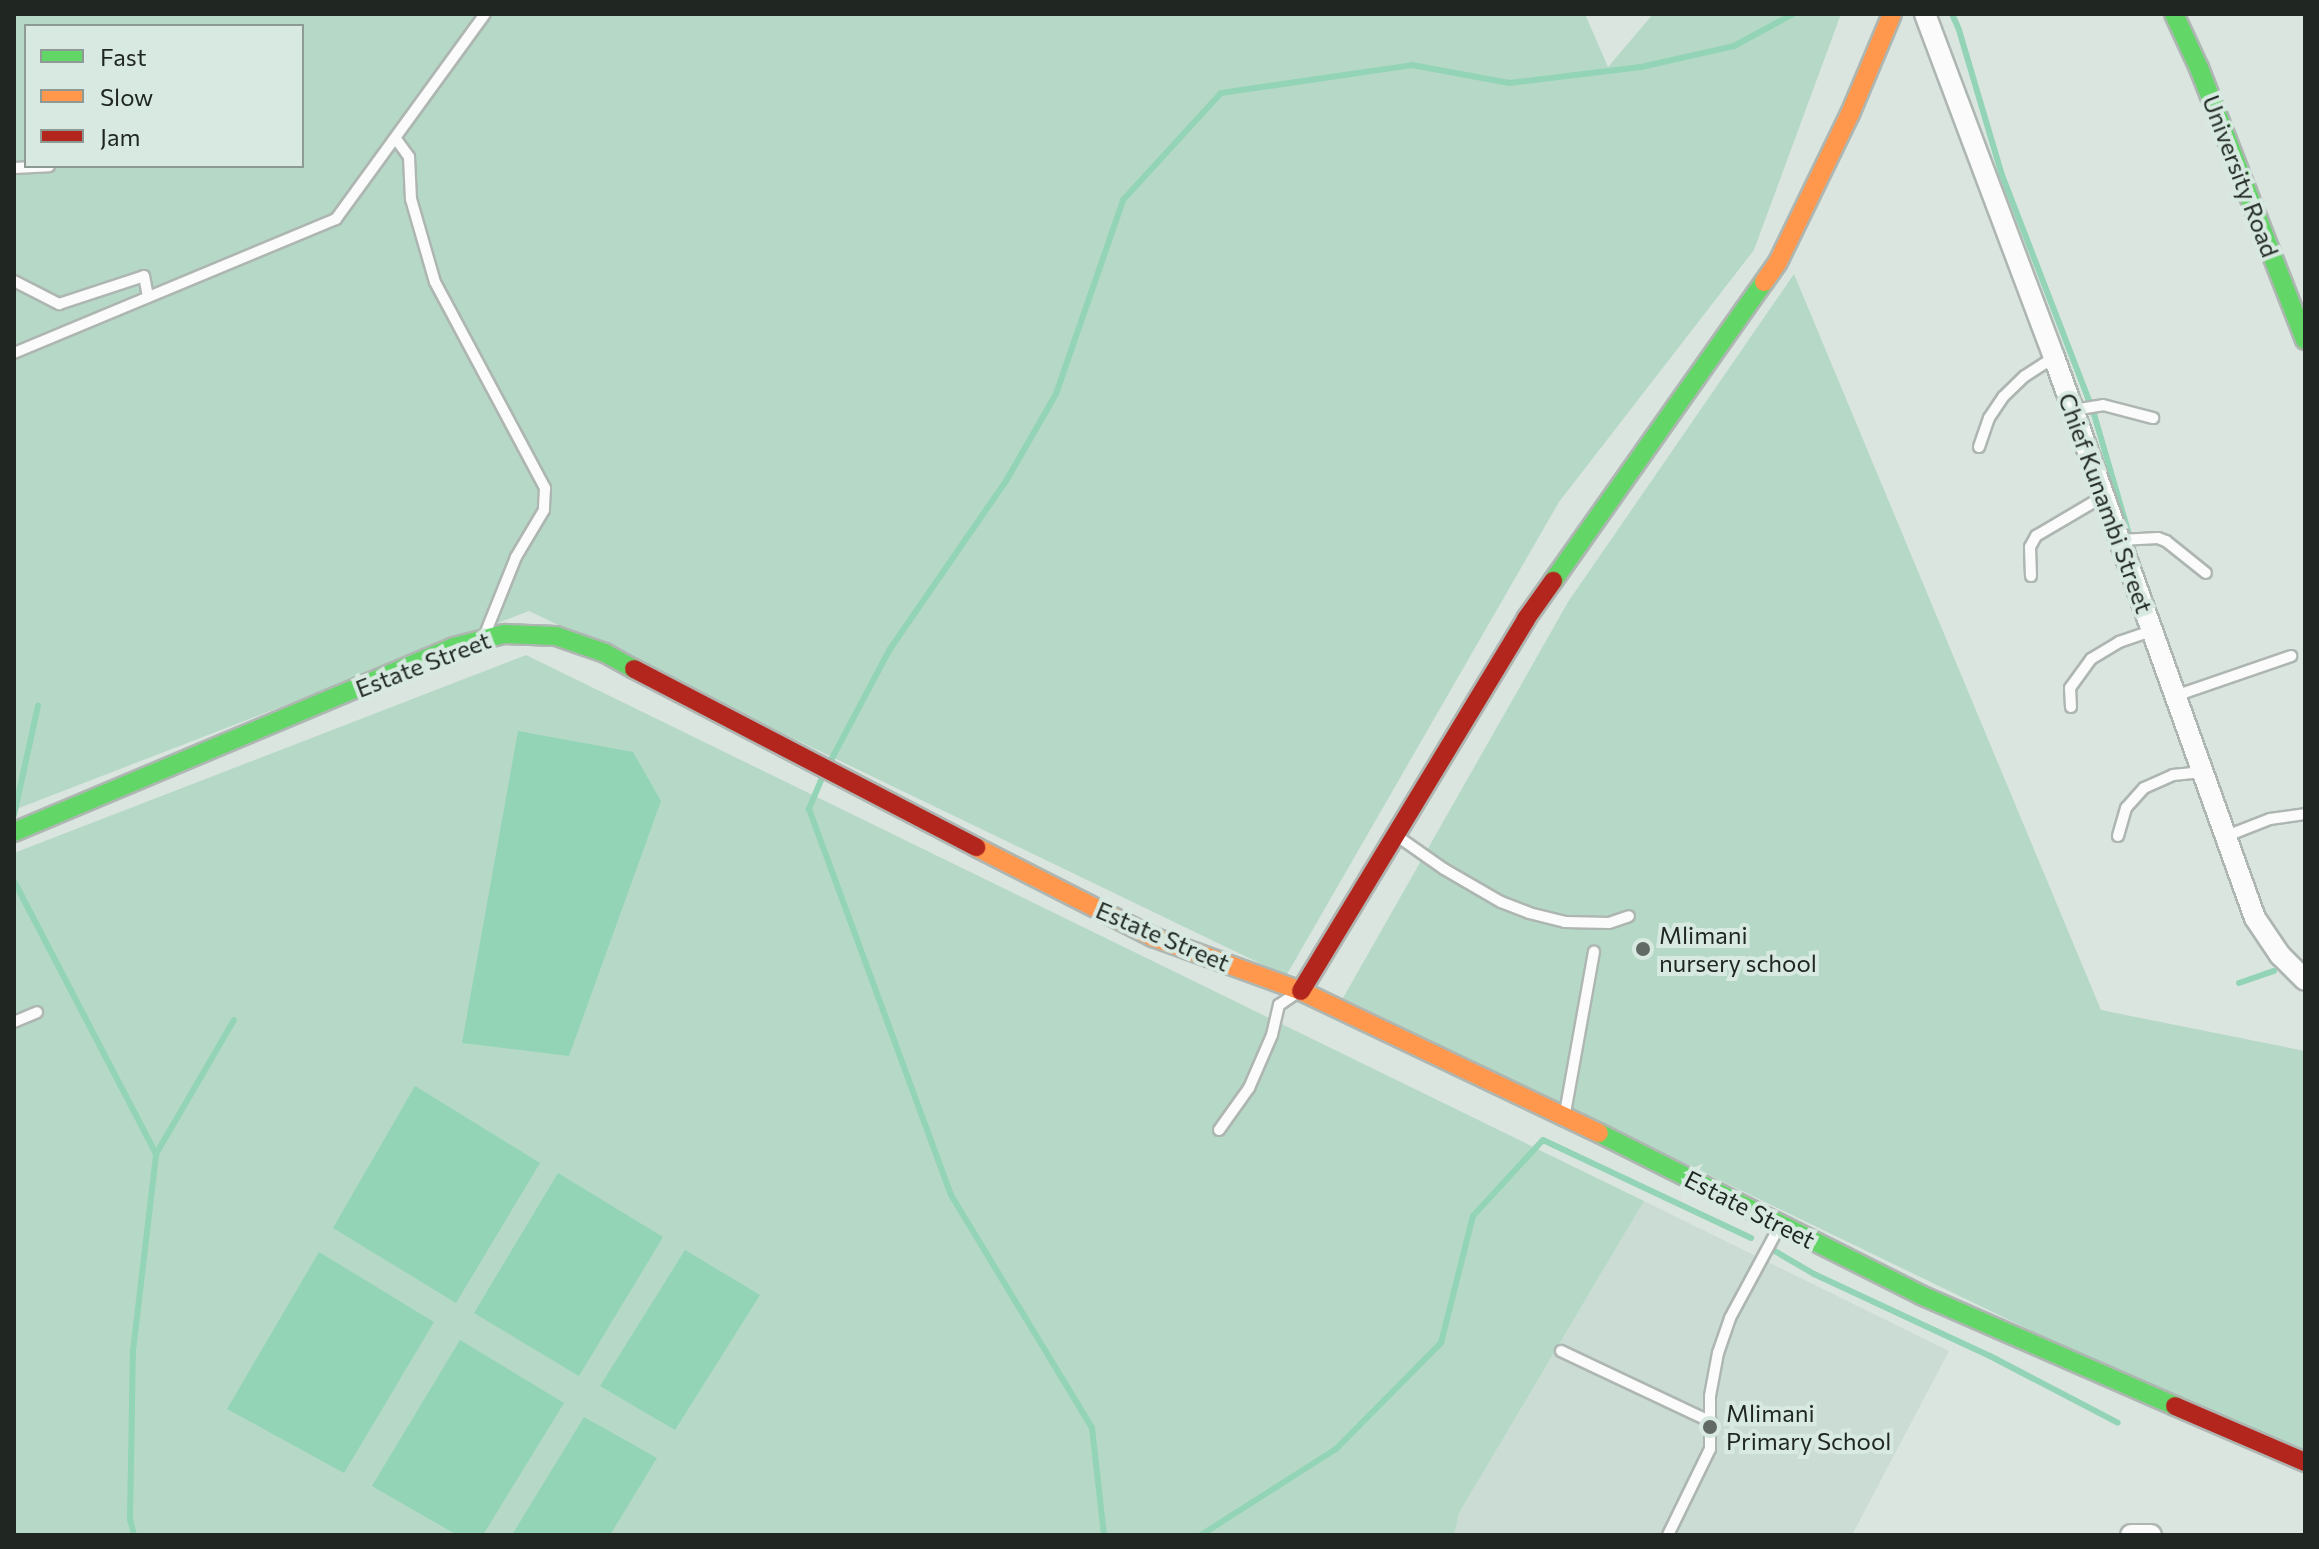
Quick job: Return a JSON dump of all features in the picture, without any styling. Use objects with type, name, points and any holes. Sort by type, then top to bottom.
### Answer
[{"type":"street","points":[[1301,991],[1526,619],[1778,262],[1850,114],[1892,14]]},
{"type":"street","name":"Chief Kunambi Street","points":[[1925,14],[2054,357],[2173,697],[2255,918],[2280,955],[2305,980]]},
{"type":"street","name":"University Road","points":[[2174,14],[2199,68],[2305,340]]},
{"type":"street","name":"Estate Street","points":[[14,832],[454,647],[504,634],[556,636],[605,653],[742,728],[1153,937],[1301,991],[1564,1115],[1921,1295],[2305,1462]]},
{"type":"street","points":[[2131,1535],[2151,1535]]},
{"type":"lane","points":[[14,353],[336,219],[485,14]]},
{"type":"lane","points":[[396,139],[409,157],[411,199],[435,282],[545,488],[544,510],[516,557],[482,639]]},
{"type":"lane","points":[[14,281],[59,304],[144,276],[148,297]]},
{"type":"lane","points":[[1979,447],[1989,418],[2003,397],[2025,376],[2054,357]]},
{"type":"lane","points":[[2073,410],[2103,405],[2153,418]]},
{"type":"lane","points":[[2031,576],[2030,547],[2036,536],[2104,496]]},
{"type":"lane","points":[[2120,540],[2158,538],[2166,541],[2206,573]]},
{"type":"lane","points":[[2071,707],[2070,688],[2091,659],[2119,642],[2151,631]]},
{"type":"lane","points":[[2173,697],[2291,656]]},
{"type":"lane","points":[[2118,836],[2126,808],[2144,788],[2173,775],[2200,772]]},
{"type":"lane","points":[[2224,837],[2270,819],[2305,814]]},
{"type":"lane","points":[[1396,835],[1455,876],[1501,902],[1529,913],[1565,922],[1609,923],[1629,916]]},
{"type":"lane","points":[[1564,1115],[1594,952]]},
{"type":"lane","points":[[1219,1130],[1249,1088],[1272,1035],[1279,1005],[1301,991]]},
{"type":"lane","points":[[14,1022],[37,1012]]},
{"type":"lane","points":[[1668,1535],[1710,1449],[1710,1396],[1722,1341],[1748,1279],[1780,1225]]},
{"type":"lane","points":[[1561,1351],[1711,1422]]},
{"type":"shaded area","points":[[14,14],[1585,14],[1608,67],[1653,14],[1841,14],[1754,250],[1559,502],[1286,976],[529,611],[14,810]]},
{"type":"shaded area","points":[[1794,274],[2101,1010],[2305,1051],[2305,1463],[1343,998],[1568,602]]},
{"type":"shaded area","points":[[526,655],[1644,1201],[1459,1513],[1454,1535],[14,1535],[14,853]]},
{"type":"shaded area","points":[[518,731],[633,752],[661,801],[569,1056],[462,1043]]},
{"type":"shaded area","points":[[415,1086],[540,1163],[456,1303],[333,1228]]},
{"type":"shaded area","points":[[558,1173],[663,1237],[579,1376],[474,1313]]},
{"type":"shaded area","name":"Mlimani Primary School","points":[[1644,1201],[1949,1351],[1852,1535],[1417,1535],[1459,1513]]},
{"type":"shaded area","points":[[685,1250],[760,1295],[675,1430],[600,1386]]},
{"type":"shaded area","points":[[319,1252],[434,1322],[344,1473],[227,1409]]},
{"type":"shaded area","points":[[460,1340],[564,1403],[483,1535],[457,1535],[372,1486]]},
{"type":"shaded area","points":[[584,1417],[657,1458],[610,1535],[512,1535]]},
{"type":"waterway","points":[[829,764],[890,649],[1006,481],[1056,394],[1123,200],[1221,93],[1412,65],[1509,83],[1641,67],[1734,46],[1793,14]]},
{"type":"waterway","points":[[1952,14],[2002,175],[2094,414],[2134,552]]},
{"type":"waterway","points":[[14,815],[38,706]]},
{"type":"waterway","points":[[822,778],[809,809],[951,1195],[1092,1428],[1104,1535]]},
{"type":"waterway","points":[[14,881],[156,1154]]},
{"type":"waterway","points":[[2239,983],[2274,971]]},
{"type":"waterway","points":[[134,1535],[130,1519],[133,1351],[156,1154],[234,1020]]},
{"type":"waterway","points":[[1201,1535],[1336,1449],[1441,1343],[1473,1216],[1543,1140],[1751,1238]]},
{"type":"waterway","points":[[1773,1250],[1814,1274],[1990,1356],[2118,1423]]},
{"type":"traffic: fast","points":[[2174,14],[2199,68],[2305,340]]},
{"type":"traffic: fast","points":[[1553,581],[1764,282]]},
{"type":"traffic: fast","points":[[14,832],[454,647],[504,634],[556,636],[605,653],[634,669]]},
{"type":"traffic: fast","points":[[1599,1133],[1921,1295],[2175,1406]]},
{"type":"traffic: slow","points":[[1764,282],[1778,262],[1850,114],[1892,14]]},
{"type":"traffic: slow","points":[[976,847],[1153,937],[1301,991],[1599,1133]]},
{"type":"traffic: jam","points":[[1301,991],[1526,619],[1553,581]]},
{"type":"traffic: jam","points":[[634,669],[976,847]]},
{"type":"traffic: jam","points":[[2175,1406],[2305,1462]]},
{"type":"place","name":"Mlimani nursery school","points":[[1643,949]]},
{"type":"place","name":"Mlimani Primary School","points":[[1710,1427]]}]
